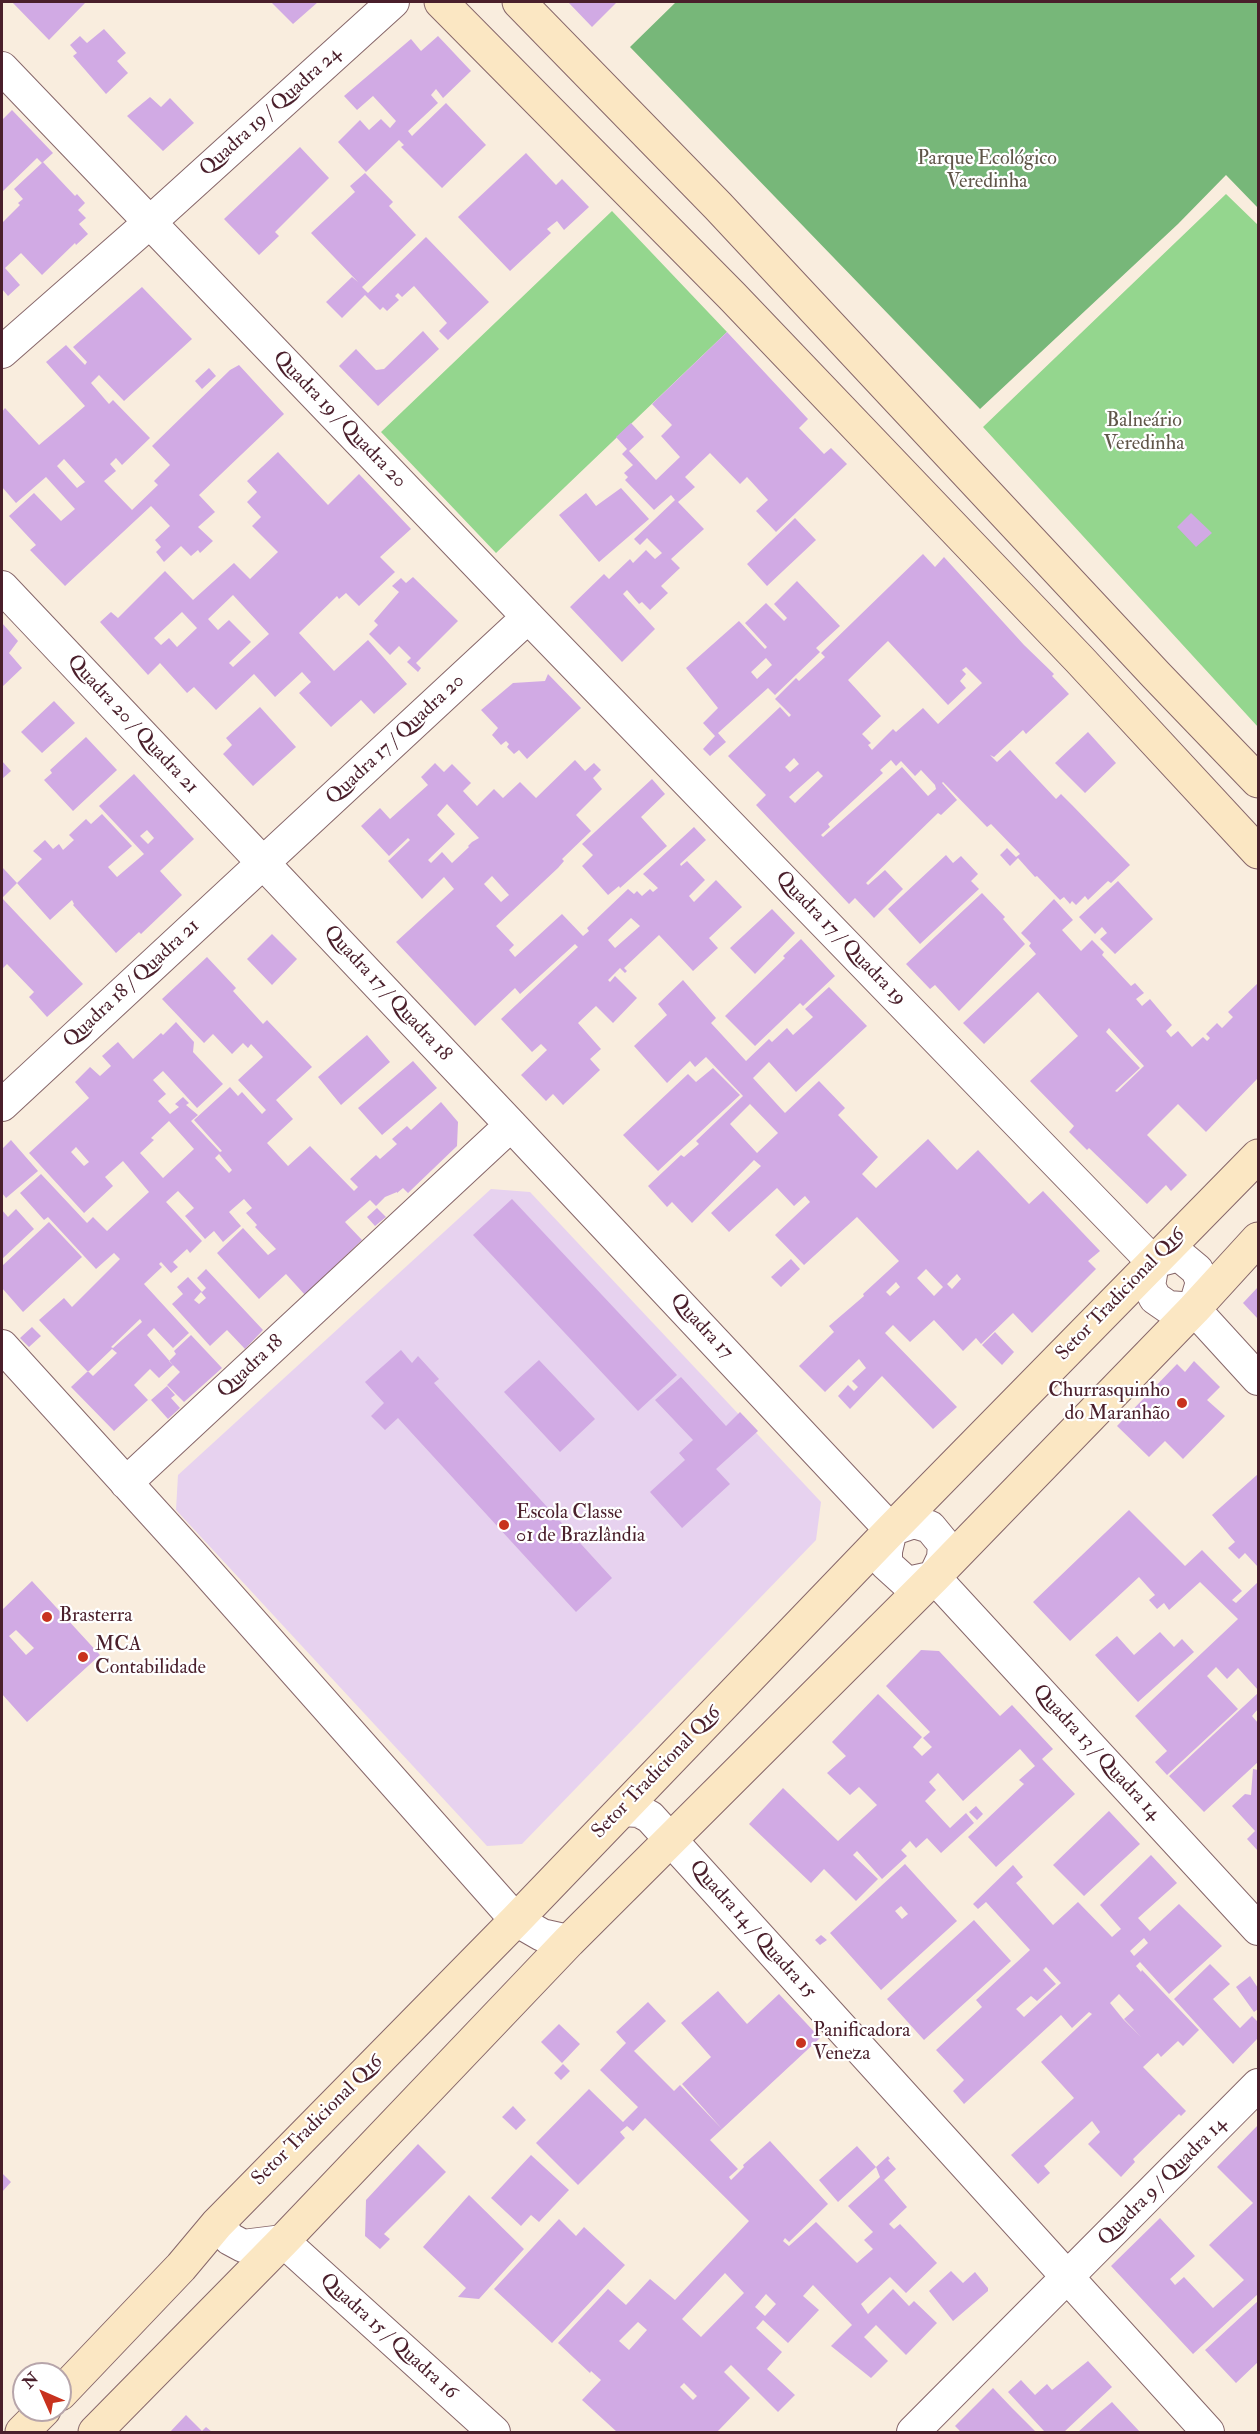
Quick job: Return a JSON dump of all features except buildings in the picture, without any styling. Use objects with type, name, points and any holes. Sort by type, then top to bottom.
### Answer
[{"type":"street","name":"Quadra 19 / Quadra 24","points":[[2,352],[149,223],[393,2]]},
{"type":"street","points":[[441,2],[732,296],[1079,659],[1258,852]]},
{"type":"street","points":[[519,2],[717,206],[1258,781]]},
{"type":"street","name":"Quadra 19 / Quadra 20","points":[[2,68],[528,617]]},
{"type":"street","points":[[679,242],[705,242],[713,237],[720,223],[717,206]]},
{"type":"street","points":[[732,296],[734,280],[741,267],[754,261],[766,260]]},
{"type":"street","name":"Quadra 20 / Quadra 21","points":[[2,587],[263,863]]},
{"type":"street","name":"Quadra 17 / Quadra 20","points":[[263,863],[528,617]]},
{"type":"street","name":"Quadra 17 / Quadra 19","points":[[528,617],[1153,1262]]},
{"type":"street","points":[[1079,659],[1077,644],[1083,631],[1095,623],[1111,626]]},
{"type":"street","name":"Quadra 18 / Quadra 21","points":[[2,1105],[263,863]]},
{"type":"street","name":"Quadra 17 / Quadra 18","points":[[263,863],[511,1125]]},
{"type":"street","name":"Quadra 18","points":[[126,1483],[511,1125]]},
{"type":"street","name":"Quadra 17","points":[[511,1125],[891,1530]]},
{"type":"street","name":"Setor Tradicional Q16","points":[[72,2381],[181,2267],[217,2224],[516,1920],[891,1530],[1258,1156]]},
{"type":"street","points":[[95,2433],[283,2241],[569,1941],[933,1577],[1194,1309],[1258,1239]]},
{"type":"street","points":[[1153,1262],[1179,1256],[1197,1270],[1202,1282],[1194,1309]]},
{"type":"street","points":[[1194,1309],[1258,1379]]},
{"type":"street","points":[[2,1346],[516,1920],[543,1935],[569,1941]]},
{"type":"street","points":[[914,1522],[930,1527],[944,1544],[942,1558],[933,1577],[907,1583],[886,1564],[886,1551],[891,1530],[914,1522]]},
{"type":"street","name":"Quadra 13 / Quadra 14","points":[[933,1577],[1258,1929]]},
{"type":"street","name":"Quadra 14 / Quadra 15","points":[[622,1810],[639,1811],[650,1817],[1208,2433]]},
{"type":"street","name":"Quadra 9 / Quadra 14","points":[[913,2433],[1258,2085]]},
{"type":"street","points":[[217,2224],[230,2238],[243,2246],[283,2241]]},
{"type":"street","name":"Quadra 15 / Quadra 16","points":[[283,2241],[494,2433]]},
{"type":"street","points":[[22,2433],[33,2422]]},
{"type":"shaded area","name":"Escola Classe 01 de Brazlândia","points":[[491,1189],[530,1192],[821,1502],[816,1540],[522,1844],[487,1846],[176,1510],[178,1475]]},
{"type":"green space","name":"Parque Ecológico Veredinha","points":[[676,2],[1258,2],[1258,208],[1226,175],[1178,224],[980,409],[630,47]]},
{"type":"green space","name":"Balneário Veredinha","points":[[1226,194],[1258,225],[1258,727],[983,427]]},
{"type":"green space","points":[[612,211],[727,332],[496,553],[381,432]]},
{"type":"place","name":"Churrasquinho do Maranhão","points":[[1182,1403]]},
{"type":"place","name":"Escola Classe 01 de Brazlândia","points":[[504,1525]]},
{"type":"place","name":"Brasterra","points":[[47,1617]]},
{"type":"place","name":"MCA Contabilidade","points":[[83,1657]]},
{"type":"place","name":"Panificadora Veneza","points":[[801,2043]]}]
